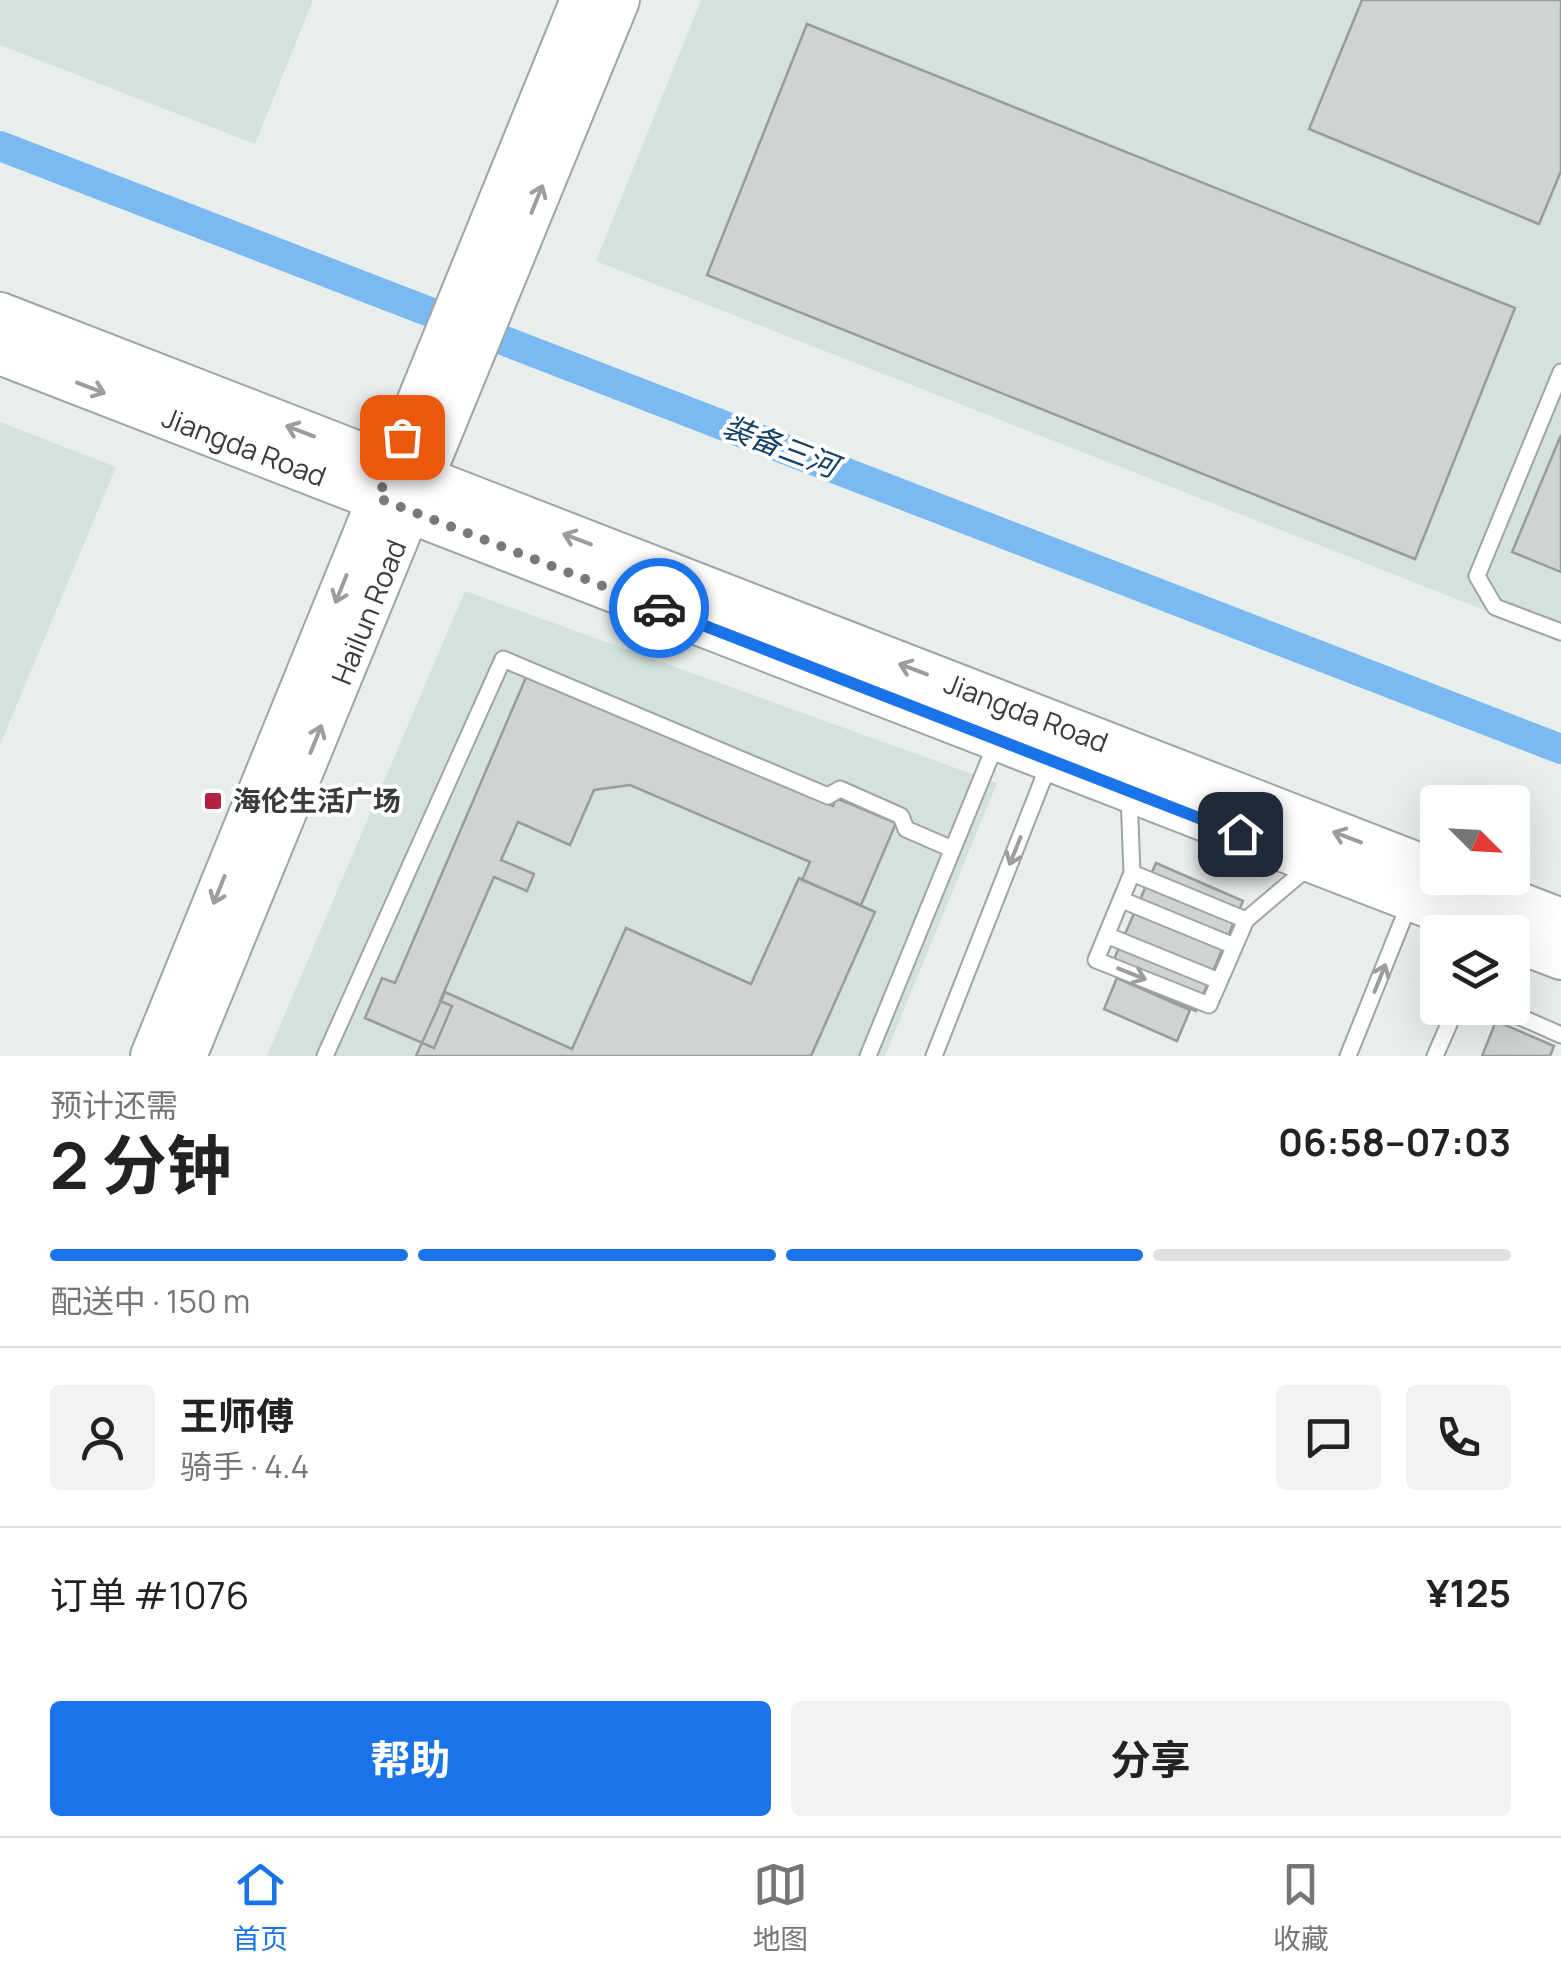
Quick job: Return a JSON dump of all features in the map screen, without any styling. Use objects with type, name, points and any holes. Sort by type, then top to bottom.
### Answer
[{"type":"street","name":"Hailun Road","points":[[484,284],[582,0]]},
{"type":"street","name":"Hailun Road","points":[[152,1056],[400,489],[484,284],[618,0]]},
{"type":"street","name":"Jiangda Road","points":[[0,314],[400,489],[998,740],[1314,862],[1420,885]]},
{"type":"street","name":"Jiangda Road","points":[[0,353],[400,489],[1420,884]]},
{"type":"street","name":"Hailun Road","points":[[186,1056],[400,489]]},
{"type":"street","name":"Jiangda Road","points":[[1438,895],[1469,915]]},
{"type":"street","points":[[1496,895],[1561,920]]},
{"type":"street","points":[[1530,947],[1561,958]]},
{"type":"lane","points":[[1561,372],[1477,576],[1495,607],[1561,632]]},
{"type":"lane","points":[[325,1056],[504,658],[828,796],[840,789],[901,816],[906,829],[952,850]]},
{"type":"lane","points":[[868,1056],[998,740]]},
{"type":"lane","points":[[934,1056],[1051,760]]},
{"type":"lane","points":[[1129,790],[1132,873],[1096,960],[1209,1005],[1246,920],[1314,862]]},
{"type":"lane","points":[[1132,873],[1246,920]]},
{"type":"lane","points":[[1348,1056],[1420,895]]},
{"type":"lane","points":[[1122,900],[1234,946]]},
{"type":"lane","points":[[1106,935],[1220,981]]},
{"type":"lane","points":[[1530,1021],[1561,1035]]},
{"type":"lane","points":[[1435,1056],[1449,1025]]},
{"type":"shaded area","points":[[0,0],[313,0],[255,144],[0,45]]},
{"type":"shaded area","points":[[701,0],[1561,0],[1561,640],[596,261]]},
{"type":"shaded area","points":[[0,422],[116,467],[0,745]]},
{"type":"shaded area","name":"海伦生活广场","points":[[465,591],[997,783],[885,1056],[267,1056]]},
{"type":"building","points":[[1362,0],[1561,0],[1561,171],[1539,224],[1309,129]]},
{"type":"building","points":[[807,24],[1515,308],[1415,559],[707,275]]},
{"type":"building","points":[[1561,435],[1561,572],[1512,552]]},
{"type":"building","points":[[527,675],[833,806],[836,798],[896,823],[861,905],[802,880],[810,862],[630,785],[594,790],[570,845],[518,822],[501,860],[534,874],[527,891],[494,877],[440,1001],[452,1006],[434,1048],[365,1018],[382,978],[395,983]]},
{"type":"building","points":[[1156,863],[1243,901],[1196,1011],[1108,973]]},
{"type":"building","points":[[799,878],[875,912],[811,1056],[416,1056],[445,992],[572,1049],[626,928],[751,984]]},
{"type":"building","points":[[1117,978],[1190,1010],[1177,1041],[1104,1009]]},
{"type":"building","points":[[1494,1025],[1505,1025],[1554,1046],[1550,1056],[1482,1056]]},
{"type":"waterway","name":"装备三河","points":[[0,146],[1561,749]]},
{"type":"way so far","points":[[402,437],[378,498],[659,608]]},
{"type":"place","name":"海伦生活广场","points":[[213,801]]},
{"type":"route","points":[[659,608],[1240,834]]}]
